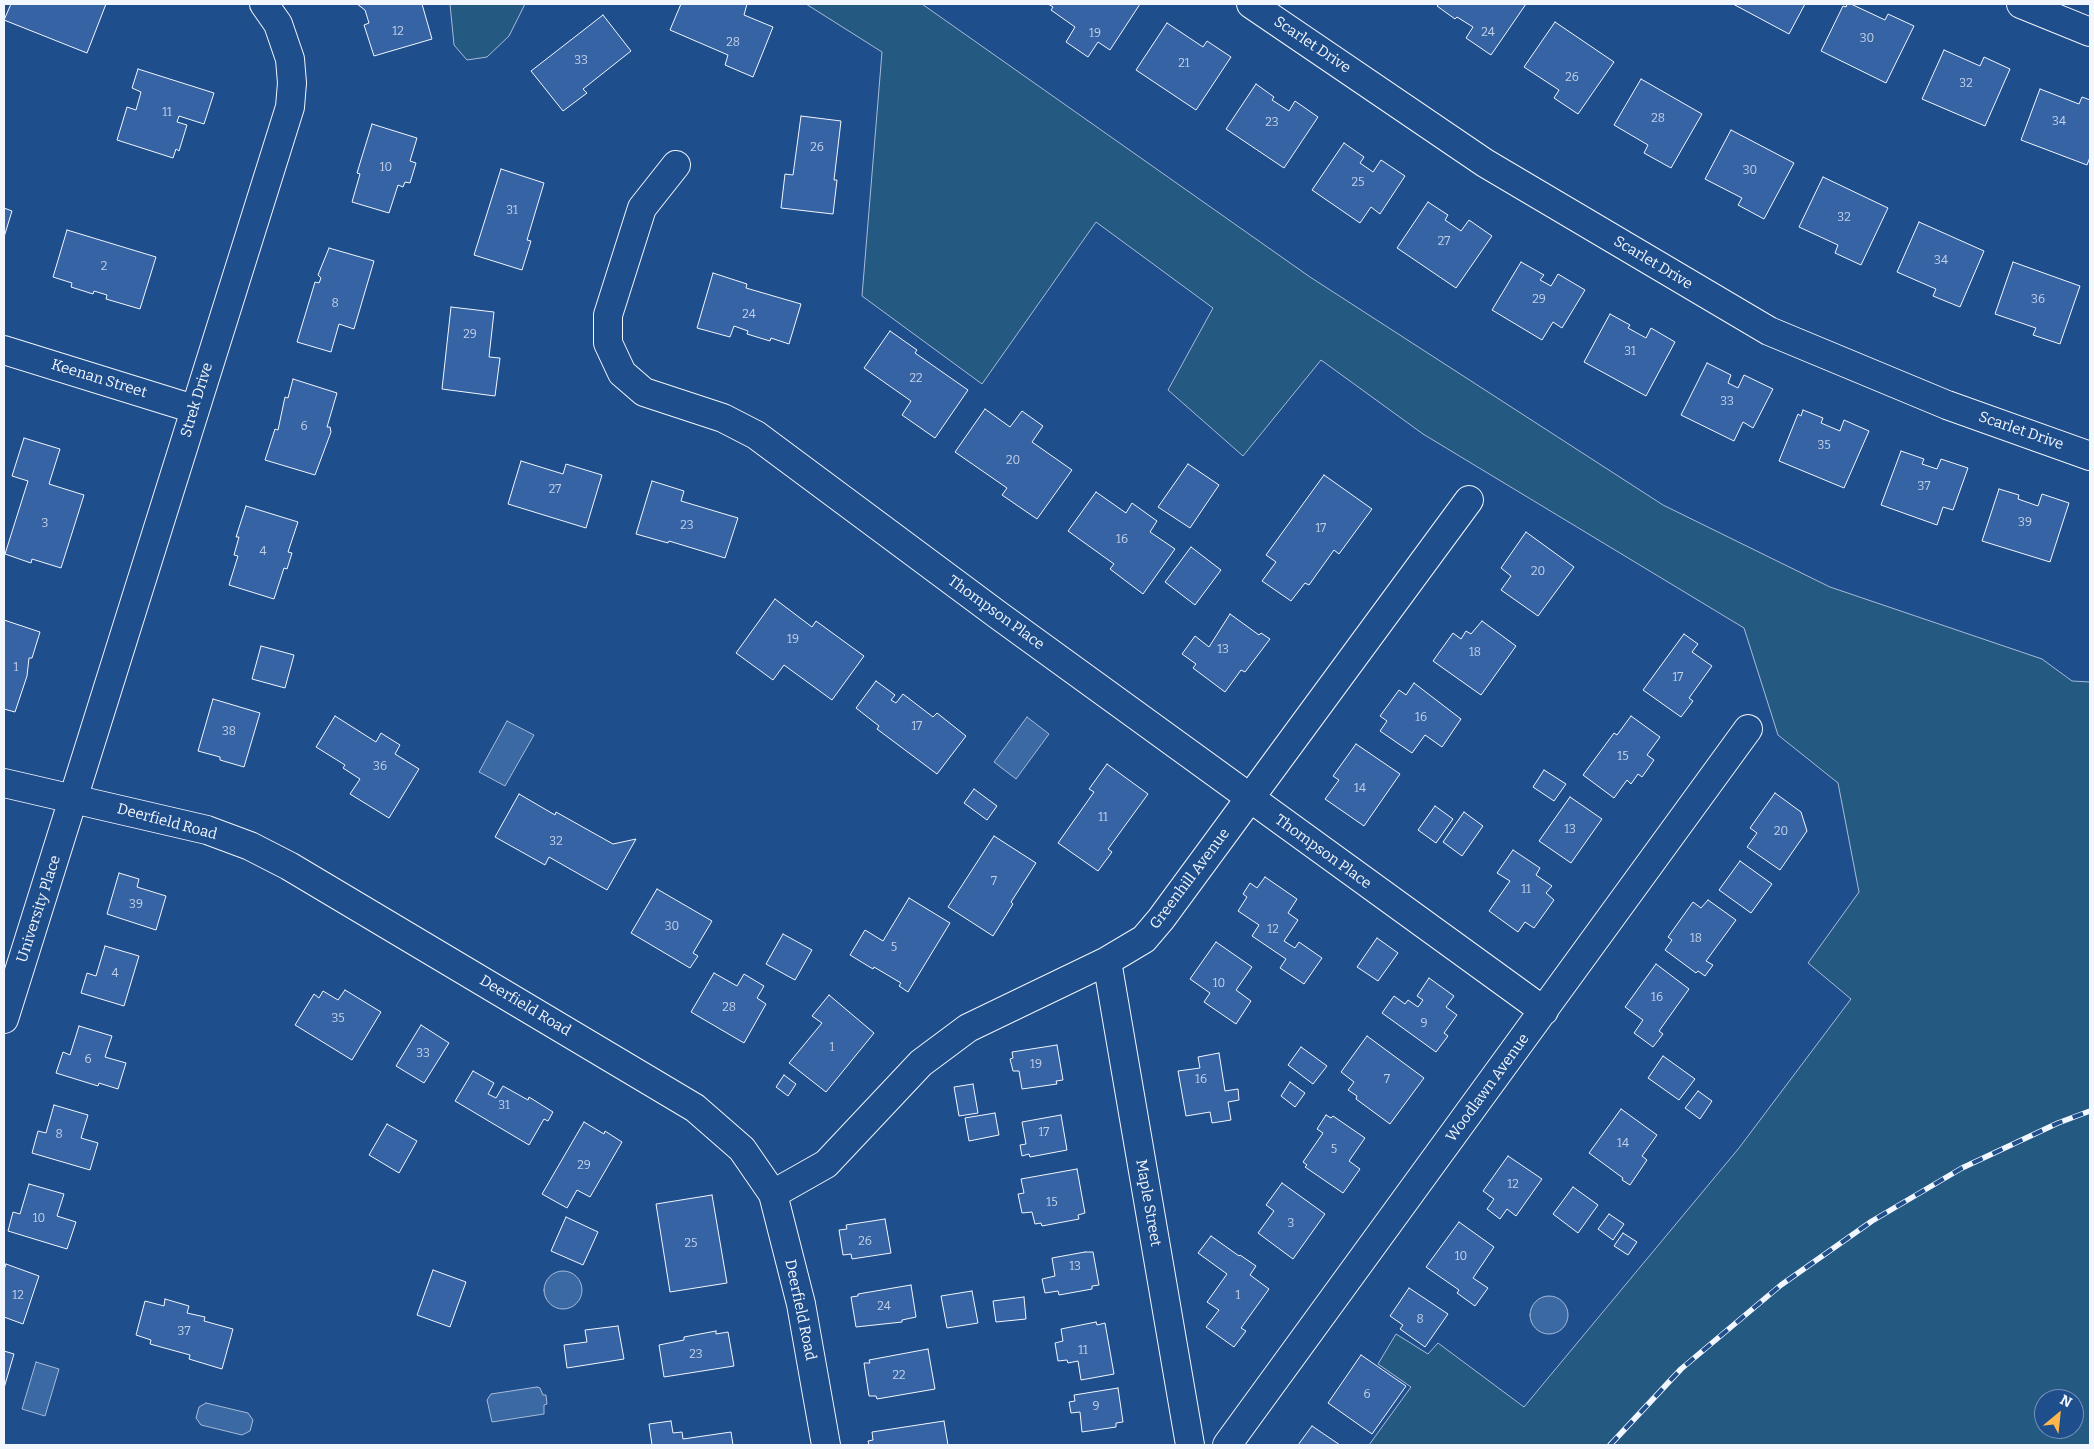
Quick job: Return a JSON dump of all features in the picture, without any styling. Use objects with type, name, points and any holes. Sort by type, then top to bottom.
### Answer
[{"type":"street","name":"Strek Drive","points":[[74,798],[194,408],[290,107],[292,83],[290,59],[278,24],[264,4]]},
{"type":"street","name":"Scarlet Drive","points":[[1251,4],[1485,163],[1769,331],[1947,405],[2090,456]]},
{"type":"street","points":[[2021,4],[2090,32]]},
{"type":"street","name":"Thompson Place","points":[[676,165],[642,208],[608,315],[608,343],[622,373],[644,392],[723,418],[756,435],[1250,799],[1544,1012]]},
{"type":"street","name":"Keenan Street","points":[[4,350],[194,408]]},
{"type":"street","name":"Greenhill Avenue","points":[[773,1194],[826,1164],[921,1063],[968,1028],[1107,961],[1144,939],[1156,926],[1469,500]]},
{"type":"street","name":"Woodlawn Avenue","points":[[1227,1445],[1544,1012],[1748,729]]},
{"type":"street","name":"Deerfield Road","points":[[4,783],[208,830],[250,846],[289,866],[695,1108],[742,1149],[773,1194],[801,1304],[826,1445]]},
{"type":"street","name":"University Place","points":[[4,1019],[74,798]]},
{"type":"street","name":"Maple Street","points":[[1107,961],[1190,1445]]},
{"type":"shaded area","points":[[450,4],[525,4],[509,36],[487,57],[467,60],[454,45]]},
{"type":"shaded area","points":[[806,4],[922,4],[1310,277],[1663,505],[1830,587],[2042,659],[2072,681],[2090,682],[2090,1445],[1369,1445],[1411,1387],[1378,1364],[1396,1334],[1428,1354],[1438,1343],[1524,1407],[1739,1148],[1851,999],[1808,963],[1859,892],[1838,783],[1778,735],[1744,628],[1423,434],[1321,360],[1243,456],[1168,390],[1213,308],[1096,222],[982,384],[862,296],[882,52]]},
{"type":"shaded area","points":[[1027,717],[1049,734],[1016,779],[994,762]]},
{"type":"shaded area","points":[[507,721],[534,735],[505,786],[479,772]]},
{"type":"shaded area","points":[[563,1271],[576,1277],[582,1290],[576,1303],[563,1309],[550,1303],[544,1290],[550,1277]]},
{"type":"shaded area","points":[[1549,1296],[1562,1302],[1568,1315],[1562,1328],[1549,1334],[1536,1328],[1530,1315],[1536,1302]]},
{"type":"shaded area","points":[[36,1362],[59,1369],[45,1416],[22,1409]]},
{"type":"shaded area","points":[[540,1388],[543,1395],[546,1395],[547,1404],[544,1405],[544,1414],[492,1422],[487,1400],[491,1394]]},
{"type":"shaded area","points":[[206,1403],[248,1413],[253,1420],[250,1431],[242,1435],[201,1425],[196,1418],[199,1407]]},
{"type":"building","points":[[11,4],[106,4],[87,53],[4,20]]},
{"type":"building","points":[[357,4],[422,4],[432,39],[374,56],[364,25],[369,23],[365,10]]},
{"type":"building","points":[[681,4],[747,4],[744,15],[773,27],[753,77],[725,65],[728,55],[670,30]]},
{"type":"building","points":[[1048,4],[1140,4],[1110,50],[1098,42],[1088,57],[1066,42],[1075,27],[1051,10],[1053,7]]},
{"type":"building","points":[[1439,4],[1526,4],[1491,55],[1466,38],[1473,27],[1457,17],[1455,19],[1437,6]]},
{"type":"building","points":[[1733,4],[1805,4],[1789,34]]},
{"type":"building","points":[[1847,4],[1851,4],[1885,20],[1888,14],[1914,26],[1886,83],[1821,51],[1843,6],[1846,7]]},
{"type":"building","points":[[603,15],[631,51],[583,89],[587,93],[563,111],[531,71]]},
{"type":"building","points":[[1555,22],[1614,62],[1578,114],[1554,98],[1559,90],[1524,67]]},
{"type":"building","points":[[1167,23],[1203,47],[1207,41],[1231,57],[1196,110],[1136,70]]},
{"type":"building","points":[[1944,50],[1980,66],[1984,57],[2010,69],[1985,126],[1922,99]]},
{"type":"building","points":[[138,69],[214,93],[204,124],[179,116],[177,122],[187,125],[179,151],[176,149],[173,158],[117,140],[127,107],[136,110],[141,92],[132,88]]},
{"type":"building","points":[[1641,79],[1702,114],[1671,168],[1644,153],[1648,145],[1614,125]]},
{"type":"building","points":[[1256,84],[1274,97],[1272,100],[1289,111],[1295,101],[1318,117],[1284,168],[1226,129]]},
{"type":"building","points":[[2040,89],[2079,104],[2082,97],[2090,100],[2090,157],[2087,165],[2021,140]]},
{"type":"building","points":[[801,116],[841,121],[834,180],[837,180],[833,214],[781,208],[785,174],[793,175]]},
{"type":"building","points":[[372,124],[417,138],[410,161],[416,163],[410,183],[405,182],[403,187],[398,185],[389,213],[352,202],[360,174],[357,173]]},
{"type":"building","points":[[1731,130],[1794,163],[1764,219],[1738,205],[1742,198],[1705,179]]},
{"type":"building","points":[[1344,143],[1364,157],[1360,163],[1373,172],[1381,160],[1405,176],[1380,214],[1371,207],[1360,223],[1312,190]]},
{"type":"building","points":[[501,169],[544,183],[527,240],[531,241],[522,270],[474,255]]},
{"type":"building","points":[[1823,177],[1888,208],[1861,265],[1835,253],[1838,245],[1799,227]]},
{"type":"building","points":[[1428,202],[1448,215],[1445,220],[1461,231],[1469,220],[1492,236],[1456,288],[1397,248]]},
{"type":"building","points":[[4,208],[12,211],[4,237]]},
{"type":"building","points":[[1919,222],[1984,251],[1960,307],[1933,296],[1936,289],[1897,272]]},
{"type":"building","points":[[67,230],[156,257],[140,309],[106,299],[107,295],[94,291],[93,294],[71,287],[72,283],[53,277]]},
{"type":"building","points":[[329,248],[374,261],[354,329],[339,324],[331,352],[297,342],[315,282],[319,283],[321,278],[318,275]]},
{"type":"building","points":[[1521,262],[1544,275],[1540,280],[1551,286],[1558,274],[1585,290],[1562,328],[1553,322],[1542,340],[1492,310]]},
{"type":"building","points":[[2013,262],[2080,286],[2060,344],[2033,335],[2036,328],[1995,314]]},
{"type":"building","points":[[713,273],[747,284],[746,288],[801,304],[789,344],[771,338],[770,341],[747,334],[748,331],[734,326],[730,337],[697,328]]},
{"type":"building","points":[[451,307],[494,312],[489,357],[500,358],[495,396],[442,389]]},
{"type":"building","points":[[1610,314],[1630,325],[1628,328],[1646,338],[1651,328],[1675,342],[1646,396],[1584,362]]},
{"type":"building","points":[[890,331],[917,350],[915,353],[968,390],[935,438],[902,415],[911,401],[864,368]]},
{"type":"building","points":[[1707,363],[1731,375],[1728,383],[1738,388],[1744,375],[1773,389],[1753,428],[1743,422],[1734,441],[1681,415]]},
{"type":"building","points":[[293,379],[337,393],[327,427],[330,427],[331,432],[315,475],[265,460],[275,429],[278,430],[285,397],[288,398]]},
{"type":"building","points":[[985,409],[1010,427],[1022,411],[1043,426],[1032,442],[1072,470],[1037,519],[1002,495],[1007,488],[955,452]]},
{"type":"building","points":[[1803,410],[1823,418],[1821,423],[1840,431],[1844,420],[1869,431],[1844,488],[1779,461],[1798,414],[1801,416]]},
{"type":"building","points":[[24,438],[60,449],[49,484],[84,495],[61,568],[32,559],[31,563],[5,554],[28,481],[12,476]]},
{"type":"building","points":[[1901,451],[1924,459],[1922,464],[1937,469],[1941,459],[1968,468],[1953,510],[1943,507],[1937,525],[1881,505]]},
{"type":"building","points":[[521,461],[563,474],[566,464],[602,475],[586,528],[508,504]]},
{"type":"building","points":[[1188,464],[1219,485],[1190,528],[1158,507]]},
{"type":"building","points":[[1324,475],[1372,509],[1339,554],[1334,550],[1309,585],[1305,583],[1291,601],[1262,581],[1276,562],[1266,555]]},
{"type":"building","points":[[652,481],[684,491],[681,501],[738,518],[725,558],[669,541],[668,543],[636,534]]},
{"type":"building","points":[[1999,489],[2019,495],[2018,499],[2038,506],[2042,494],[2069,503],[2050,562],[1982,541]]},
{"type":"building","points":[[1096,492],[1126,513],[1132,503],[1157,521],[1150,532],[1175,549],[1143,594],[1110,569],[1114,564],[1068,531]]},
{"type":"building","points":[[246,506],[298,522],[288,552],[292,553],[287,569],[284,568],[274,599],[229,585],[238,556],[234,555],[239,537],[236,537]]},
{"type":"building","points":[[1526,532],[1574,567],[1538,616],[1501,590],[1511,576],[1501,568]]},
{"type":"building","points":[[1191,547],[1221,570],[1195,605],[1165,582]]},
{"type":"building","points":[[775,599],[812,627],[816,621],[864,656],[832,700],[784,665],[773,680],[736,653]]},
{"type":"building","points":[[1230,614],[1259,635],[1261,633],[1270,639],[1245,672],[1241,670],[1225,692],[1193,668],[1196,664],[1182,654],[1195,636],[1209,647]]},
{"type":"building","points":[[4,620],[40,632],[32,658],[29,658],[27,676],[15,712],[4,709]]},
{"type":"building","points":[[1482,621],[1516,646],[1481,695],[1433,661],[1453,633],[1461,639],[1466,631],[1471,634]]},
{"type":"building","points":[[1684,634],[1698,644],[1692,652],[1712,666],[1689,698],[1693,701],[1681,717],[1643,690]]},
{"type":"building","points":[[261,646],[294,655],[285,688],[252,679]]},
{"type":"building","points":[[876,681],[895,695],[891,700],[896,703],[903,694],[933,717],[937,713],[966,736],[937,774],[877,729],[879,726],[856,708]]},
{"type":"building","points":[[1414,683],[1461,719],[1442,747],[1425,735],[1412,753],[1380,731],[1387,721],[1380,716],[1399,690],[1406,695]]},
{"type":"building","points":[[213,699],[260,713],[244,767],[220,760],[220,757],[198,751]]},
{"type":"building","points":[[335,716],[376,742],[381,733],[400,745],[395,754],[419,769],[389,818],[350,794],[360,779],[343,768],[345,765],[316,747]]},
{"type":"building","points":[[1631,716],[1660,737],[1647,755],[1654,760],[1642,777],[1638,774],[1631,784],[1627,780],[1614,798],[1583,775],[1614,733],[1617,735]]},
{"type":"building","points":[[1356,744],[1400,774],[1364,826],[1325,799],[1339,780],[1333,776]]},
{"type":"building","points":[[1107,764],[1148,794],[1108,849],[1112,852],[1098,871],[1058,843],[1094,792],[1089,789]]},
{"type":"building","points":[[1544,770],[1566,784],[1554,801],[1533,787]]},
{"type":"building","points":[[974,789],[997,806],[987,820],[964,803]]},
{"type":"building","points":[[1775,793],[1801,812],[1807,831],[1780,870],[1747,847],[1757,833],[1750,828]]},
{"type":"building","points":[[519,794],[555,815],[556,812],[613,844],[636,839],[607,890],[549,857],[545,865],[495,837]]},
{"type":"building","points":[[1570,797],[1602,819],[1571,863],[1539,841]]},
{"type":"building","points":[[1435,806],[1453,819],[1436,843],[1418,830]]},
{"type":"building","points":[[1464,812],[1483,826],[1462,856],[1443,842]]},
{"type":"building","points":[[994,836],[1036,863],[1011,902],[1013,904],[993,936],[948,907]]},
{"type":"building","points":[[1513,850],[1540,868],[1536,875],[1552,886],[1546,893],[1554,900],[1534,928],[1525,922],[1518,932],[1489,911],[1510,881],[1497,873]]},
{"type":"building","points":[[1740,861],[1772,884],[1751,913],[1719,890]]},
{"type":"building","points":[[119,873],[139,879],[137,887],[166,896],[156,930],[107,914]]},
{"type":"building","points":[[1265,877],[1297,899],[1288,913],[1298,920],[1284,941],[1295,948],[1299,942],[1322,958],[1304,984],[1280,968],[1286,959],[1252,936],[1259,925],[1238,911],[1247,897],[1243,894],[1250,883],[1257,888]]},
{"type":"building","points":[[657,889],[712,921],[693,953],[698,956],[690,968],[631,933]]},
{"type":"building","points":[[909,898],[950,923],[908,992],[899,986],[901,983],[850,955],[865,930],[883,941]]},
{"type":"building","points":[[1708,900],[1736,920],[1706,961],[1713,965],[1705,976],[1698,971],[1696,973],[1665,950],[1672,940],[1668,937],[1693,902],[1701,908]]},
{"type":"building","points":[[783,934],[812,950],[795,980],[766,964]]},
{"type":"building","points":[[1377,938],[1398,953],[1378,981],[1357,967]]},
{"type":"building","points":[[1216,942],[1252,967],[1236,990],[1251,1001],[1236,1024],[1204,1002],[1210,993],[1190,979]]},
{"type":"building","points":[[105,946],[139,956],[124,1006],[81,993],[87,973],[96,976]]},
{"type":"building","points":[[1656,964],[1689,989],[1659,1031],[1663,1034],[1653,1047],[1634,1033],[1643,1020],[1625,1007]]},
{"type":"building","points":[[714,973],[737,986],[744,974],[764,986],[757,998],[766,1004],[744,1043],[691,1012]]},
{"type":"building","points":[[1429,978],[1454,996],[1446,1007],[1457,1015],[1444,1033],[1448,1036],[1436,1052],[1382,1013],[1394,996],[1405,1004],[1408,1000],[1418,1007],[1423,1000],[1417,996]]},
{"type":"building","points":[[345,990],[381,1012],[352,1060],[295,1025],[314,994],[319,998],[323,991],[338,1000]]},
{"type":"building","points":[[829,995],[874,1033],[826,1092],[789,1063],[822,1023],[812,1016]]},
{"type":"building","points":[[421,1025],[449,1043],[424,1083],[396,1066]]},
{"type":"building","points":[[79,1026],[112,1036],[105,1057],[126,1063],[118,1089],[99,1083],[98,1086],[56,1073],[63,1052],[70,1055]]},
{"type":"building","points":[[1367,1036],[1424,1078],[1390,1124],[1356,1099],[1357,1096],[1348,1090],[1354,1082],[1341,1072]]},
{"type":"building","points":[[1057,1045],[1063,1080],[1056,1081],[1057,1084],[1022,1089],[1019,1071],[1013,1071],[1010,1059],[1013,1058],[1012,1052]]},
{"type":"building","points":[[1301,1047],[1327,1066],[1313,1084],[1288,1065]]},
{"type":"building","points":[[1219,1053],[1225,1091],[1238,1089],[1239,1100],[1228,1102],[1231,1120],[1212,1123],[1210,1112],[1186,1116],[1178,1071],[1200,1068],[1198,1057]]},
{"type":"building","points":[[1663,1056],[1695,1079],[1679,1100],[1648,1078]]},
{"type":"building","points":[[473,1071],[494,1083],[488,1094],[496,1098],[503,1086],[528,1100],[529,1097],[553,1112],[548,1121],[544,1119],[529,1145],[455,1101]]},
{"type":"building","points":[[784,1075],[796,1084],[788,1096],[776,1087]]},
{"type":"building","points":[[1290,1082],[1305,1093],[1295,1107],[1281,1096]]},
{"type":"building","points":[[973,1084],[978,1113],[959,1116],[954,1087]]},
{"type":"building","points":[[1698,1091],[1712,1101],[1700,1119],[1685,1108]]},
{"type":"building","points":[[54,1105],[88,1115],[81,1138],[98,1143],[90,1170],[32,1153],[38,1131],[46,1133]]},
{"type":"building","points":[[1621,1109],[1657,1135],[1642,1156],[1647,1160],[1630,1185],[1589,1153]]},
{"type":"building","points":[[995,1113],[999,1135],[969,1141],[965,1118]]},
{"type":"building","points":[[1061,1115],[1067,1150],[1030,1157],[1029,1154],[1022,1156],[1020,1145],[1026,1144],[1022,1122]]},
{"type":"building","points":[[1326,1115],[1331,1118],[1333,1116],[1365,1138],[1349,1161],[1360,1169],[1343,1193],[1305,1167],[1307,1165],[1303,1162],[1323,1133],[1317,1129]]},
{"type":"building","points":[[584,1122],[604,1134],[605,1131],[622,1142],[590,1197],[577,1190],[567,1208],[542,1194]]},
{"type":"building","points":[[387,1124],[417,1141],[399,1173],[369,1155]]},
{"type":"building","points":[[1508,1156],[1542,1179],[1516,1216],[1507,1209],[1500,1219],[1487,1209],[1494,1199],[1483,1191]]},
{"type":"building","points":[[1077,1169],[1085,1213],[1078,1215],[1079,1219],[1042,1226],[1041,1223],[1035,1224],[1032,1212],[1022,1213],[1018,1194],[1024,1193],[1021,1179]]},
{"type":"building","points":[[1282,1183],[1325,1214],[1293,1259],[1258,1233],[1274,1211],[1266,1205]]},
{"type":"building","points":[[29,1184],[64,1194],[57,1216],[76,1222],[67,1249],[8,1231],[13,1212],[20,1214]]},
{"type":"building","points":[[1573,1187],[1598,1205],[1578,1233],[1553,1214]]},
{"type":"building","points":[[712,1195],[727,1283],[670,1292],[656,1204]]},
{"type":"building","points":[[1609,1214],[1624,1224],[1613,1240],[1598,1229]]},
{"type":"building","points":[[566,1217],[598,1232],[583,1265],[551,1251]]},
{"type":"building","points":[[885,1219],[891,1253],[852,1259],[851,1254],[843,1255],[839,1230],[847,1229],[846,1225]]},
{"type":"building","points":[[1459,1222],[1494,1247],[1473,1278],[1488,1288],[1475,1306],[1457,1293],[1459,1290],[1426,1267]]},
{"type":"building","points":[[1623,1233],[1637,1242],[1628,1255],[1614,1246]]},
{"type":"building","points":[[1211,1236],[1256,1266],[1250,1275],[1269,1289],[1241,1328],[1246,1331],[1234,1347],[1206,1327],[1219,1310],[1207,1302],[1227,1274],[1198,1253]]},
{"type":"building","points":[[1093,1252],[1099,1285],[1092,1286],[1092,1289],[1059,1295],[1058,1291],[1045,1293],[1042,1279],[1055,1276],[1052,1258]]},
{"type":"building","points":[[6,1264],[39,1276],[23,1324],[4,1317],[4,1270]]},
{"type":"building","points":[[433,1270],[466,1282],[450,1327],[417,1315]]},
{"type":"building","points":[[911,1285],[916,1317],[902,1320],[902,1322],[856,1327],[851,1297],[858,1296],[858,1294]]},
{"type":"building","points":[[1409,1288],[1448,1314],[1425,1347],[1400,1329],[1403,1325],[1390,1316]]},
{"type":"building","points":[[972,1291],[978,1323],[947,1328],[941,1296]]},
{"type":"building","points":[[1024,1297],[1026,1319],[996,1322],[993,1301]]},
{"type":"building","points":[[165,1299],[189,1306],[187,1313],[205,1317],[204,1321],[233,1329],[222,1369],[189,1359],[190,1355],[150,1344],[151,1340],[136,1335],[145,1301],[164,1306]]},
{"type":"building","points":[[1096,1322],[1097,1325],[1105,1323],[1114,1374],[1081,1380],[1078,1361],[1068,1363],[1067,1360],[1058,1361],[1055,1343],[1063,1341],[1061,1329]]},
{"type":"building","points":[[618,1326],[624,1359],[567,1368],[564,1345],[587,1342],[585,1330]]},
{"type":"building","points":[[716,1331],[716,1334],[728,1332],[734,1366],[664,1377],[659,1345],[684,1340],[684,1337]]},
{"type":"building","points":[[928,1349],[935,1389],[877,1399],[876,1396],[869,1396],[864,1363],[870,1363],[869,1360]]},
{"type":"building","points":[[4,1351],[14,1354],[4,1388]]},
{"type":"building","points":[[1361,1355],[1406,1386],[1372,1434],[1328,1403]]},
{"type":"building","points":[[1118,1388],[1123,1422],[1116,1423],[1116,1427],[1082,1432],[1080,1412],[1071,1413],[1069,1402],[1075,1401],[1074,1395]]},
{"type":"building","points":[[671,1421],[673,1433],[682,1432],[683,1439],[731,1432],[733,1445],[652,1445],[649,1424]]},
{"type":"building","points":[[944,1421],[948,1445],[869,1445],[868,1441],[873,1440],[872,1432]]},
{"type":"building","points":[[1312,1426],[1340,1445],[1298,1445]]},
{"type":"railway","points":[[1610,1445],[1681,1369],[1781,1285],[1872,1221],[1962,1168],[2058,1123],[2090,1111]]}]
